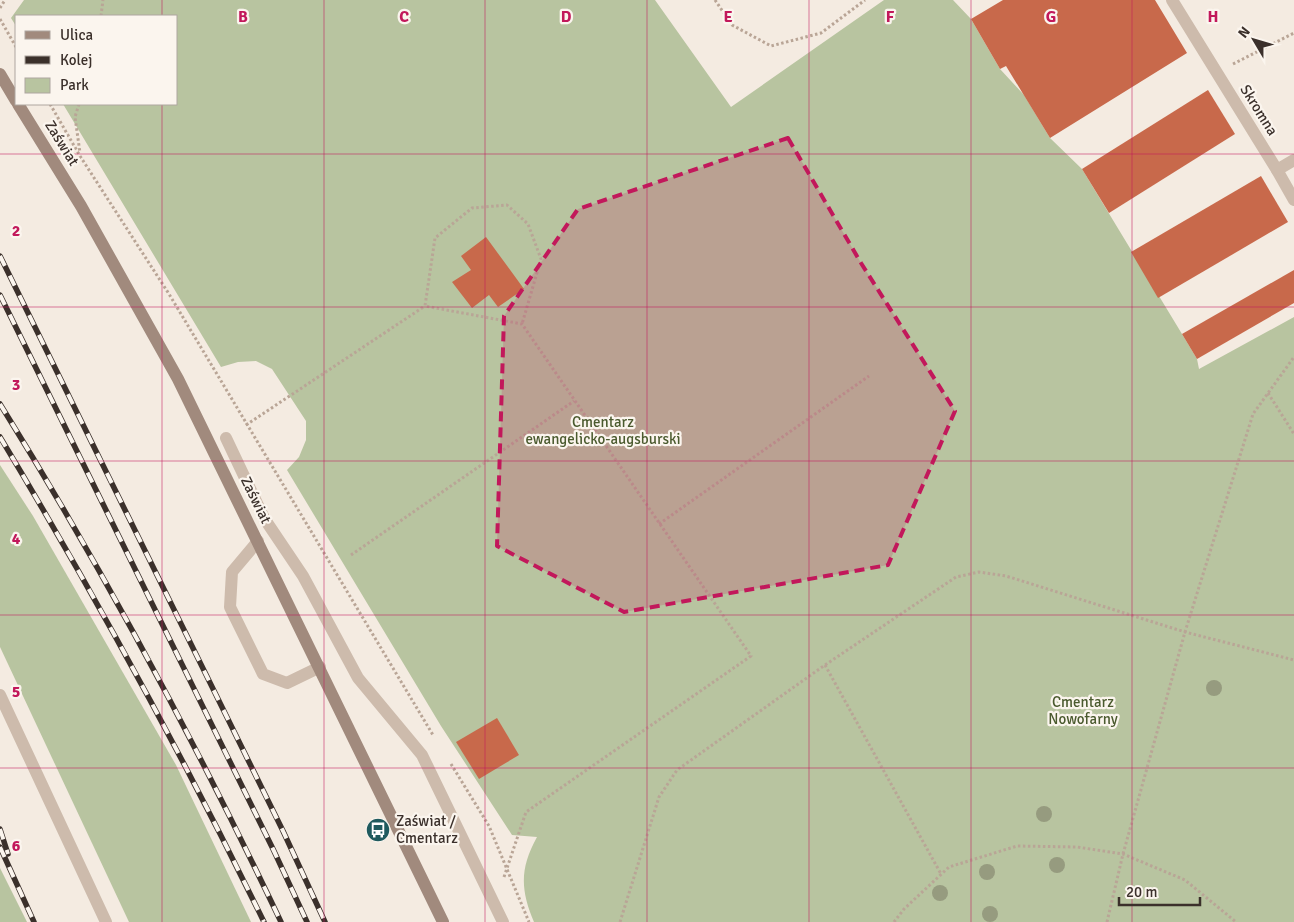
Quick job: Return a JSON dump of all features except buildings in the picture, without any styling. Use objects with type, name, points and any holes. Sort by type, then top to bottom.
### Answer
[{"type":"street","name":"Skromna","points":[[1172,0],[1294,200]]},
{"type":"street","name":"Zaświat","points":[[0,74],[15,99]]},
{"type":"street","name":"Zaświat","points":[[19,105],[131,293],[178,379],[443,922]]},
{"type":"street","points":[[1277,170],[1294,160]]},
{"type":"street","points":[[226,438],[264,518],[303,576],[358,678],[422,755],[496,904],[503,922]]},
{"type":"street","points":[[258,541],[232,572],[230,607],[263,674],[287,683],[320,667]]},
{"type":"street","points":[[0,695],[106,922]]},
{"type":"path","points":[[0,8],[5,0]]},
{"type":"path","points":[[101,15],[103,0]]},
{"type":"path","points":[[715,0],[732,25],[771,46],[821,33],[865,0]]},
{"type":"path","points":[[0,19],[15,45]]},
{"type":"path","points":[[1217,73],[1294,33]]},
{"type":"path","points":[[51,105],[80,156],[169,294],[437,741]]},
{"type":"path","points":[[79,105],[75,117],[80,156]]},
{"type":"path","points":[[425,306],[436,238],[472,208],[507,205],[528,224],[541,259],[522,324]]},
{"type":"path","points":[[226,438],[425,306],[522,324],[751,656],[526,812],[496,904]]},
{"type":"path","points":[[1107,922],[1123,854],[1186,632],[1253,414],[1294,357]]},
{"type":"path","points":[[659,524],[869,376]]},
{"type":"path","points":[[1268,393],[1294,434]]},
{"type":"path","points":[[351,555],[574,401]]},
{"type":"path","points":[[620,922],[659,797],[677,770],[825,665],[956,577],[978,572],[1014,579],[1186,632],[1294,660]]},
{"type":"path","points":[[825,665],[941,874]]},
{"type":"path","points":[[448,758],[489,826],[529,922]]},
{"type":"path","points":[[894,922],[904,909],[949,867],[1017,846],[1077,847],[1123,854],[1185,880],[1236,922]]},
{"type":"highlighted area","points":[[788,138],[861,263],[955,411],[888,565],[624,612],[497,546],[504,316],[578,209]]},
{"type":"green space","points":[[24,0],[655,0],[731,107],[884,0],[953,0],[971,19],[1000,69],[1024,95],[1050,138],[1082,169],[1197,359],[1199,369],[1294,317],[1294,922],[534,922],[526,899],[524,879],[527,859],[537,837],[512,835],[441,726],[287,470],[299,457],[306,440],[306,421],[272,369],[256,361],[238,362],[221,367],[64,105],[178,105],[178,15],[15,15],[15,24],[11,18]]},
{"type":"green space","points":[[0,465],[33,516],[176,765],[251,922],[129,922],[0,647]]},
{"type":"green space","points":[[0,868],[27,922],[0,922]]},
{"type":"railway","points":[[0,256],[283,831],[325,922]]},
{"type":"railway","points":[[0,295],[273,849],[307,922]]},
{"type":"railway","points":[[0,404],[76,530],[148,659],[183,724],[281,922]]},
{"type":"railway","points":[[0,437],[70,556],[137,676],[202,798],[264,922]]},
{"type":"railway","points":[[0,829],[8,854]]},
{"type":"railway","points":[[0,847],[34,922]]},
{"type":"place","name":"Zaświat / Cmentarz","points":[[378,830]]},
{"type":"park label","name":"Cmentarz ewangelicko-augsburski","points":[[603,430]]},
{"type":"park label","name":"Cmentarz Nowofarny","points":[[1083,710]]}]
